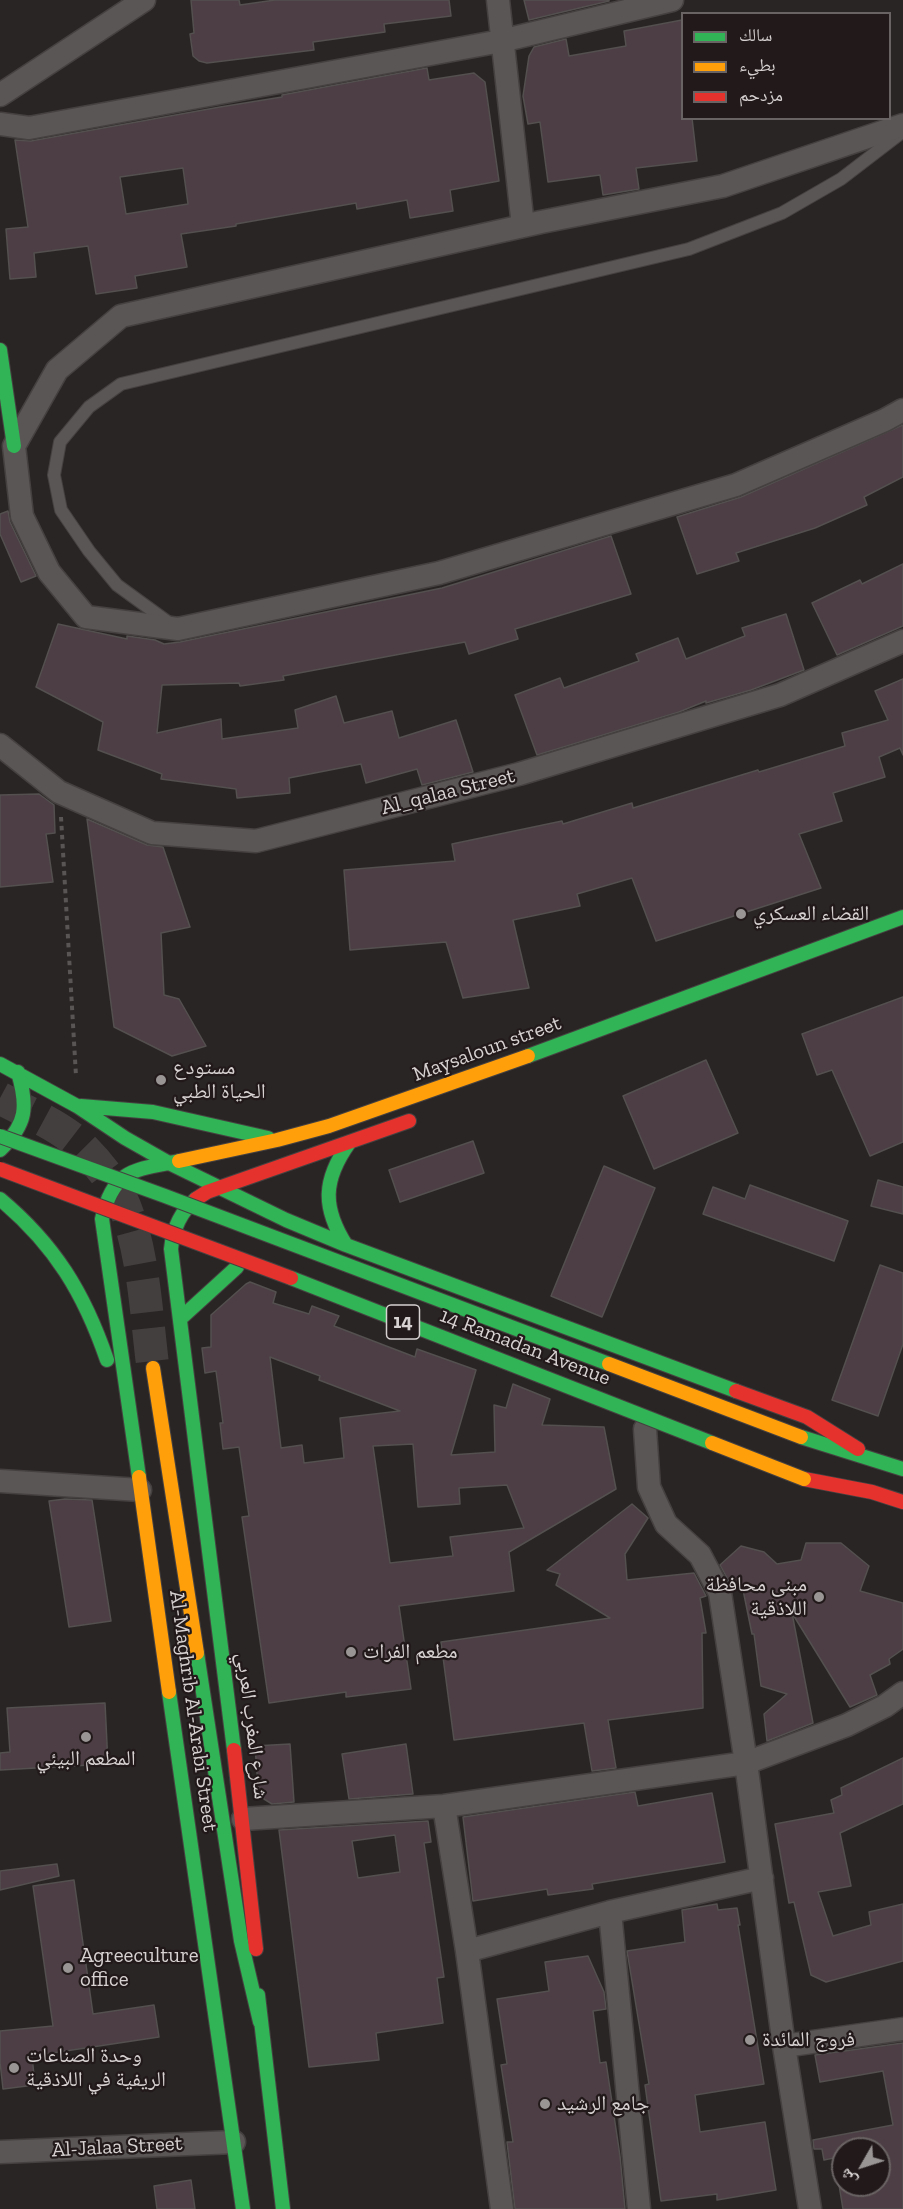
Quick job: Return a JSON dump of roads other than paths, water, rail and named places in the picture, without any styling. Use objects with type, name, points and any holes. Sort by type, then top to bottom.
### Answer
[{"type":"main road","points":[[0,350],[15,446]]},
{"type":"main road","name":"Maysaloun street","points":[[102,1219],[106,1197],[118,1181],[139,1169],[278,1140],[402,1102],[903,917]]},
{"type":"main road","points":[[0,1064],[77,1106],[125,1138],[169,1163],[286,1220],[346,1245],[807,1417],[876,1460]]},
{"type":"main road","points":[[0,1150],[13,1139],[23,1118],[25,1095],[18,1072]]},
{"type":"main road","points":[[77,1106],[153,1113],[278,1140]]},
{"type":"main road","name":"Maysaloun street","points":[[161,1245],[172,1235],[184,1209],[194,1199],[207,1192],[427,1114]]},
{"type":"main road","name":"14 Ramadan Avenue","points":[[0,1136],[197,1208],[801,1437],[903,1469]]},
{"type":"main road","points":[[346,1245],[332,1221],[327,1193],[334,1166],[349,1143]]},
{"type":"main road","name":"14 Ramadan Avenue","points":[[0,1169],[76,1196],[804,1479],[872,1492],[903,1502]]},
{"type":"main road","points":[[0,1180],[102,1219],[161,1245],[237,1268],[741,1469]]},
{"type":"main road","points":[[0,1199],[48,1244],[68,1271],[85,1300],[98,1331],[134,1450]]},
{"type":"main road","name":"Al-Maghrib Al-Arabi Street","points":[[102,1219],[243,2209]]},
{"type":"main road","name":"شارع المغرب العربي","points":[[161,1245],[181,1318],[243,1819],[256,1936],[260,2022],[283,2209]]},
{"type":"main road","points":[[181,1318],[237,1268]]},
{"type":"main road","points":[[153,1368],[241,1941],[260,2022]]},
{"type":"main road","points":[[784,1487],[872,1492]]},
{"type":"street","points":[[0,94],[144,0]]},
{"type":"street","points":[[498,0],[523,226]]},
{"type":"street","points":[[0,124],[28,128],[501,41],[672,0]]},
{"type":"street","points":[[903,126],[723,186],[523,226],[121,316],[57,370],[15,446],[22,516],[49,572],[86,617],[178,629],[439,573],[736,485],[903,410]]},
{"type":"street","name":"Al_qalaa Street","points":[[0,745],[59,792],[152,833],[256,841],[519,774],[780,695],[903,641]]},
{"type":"street","points":[[645,1429],[649,1487],[666,1524],[700,1555],[720,1593],[746,1763],[784,2046],[810,2209]]},
{"type":"street","points":[[0,1481],[140,1490]]},
{"type":"street","points":[[243,1819],[444,1806],[746,1763],[847,1725],[885,1706],[903,1693]]},
{"type":"street","points":[[444,1806],[467,1951],[502,2209]]},
{"type":"street","points":[[467,1951],[610,1912],[762,1878]]},
{"type":"street","points":[[610,1912],[639,2209]]},
{"type":"street","points":[[784,2046],[903,2029]]},
{"type":"street","name":"Al-Jalaa Street","points":[[0,2152],[234,2142]]},
{"type":"lane","points":[[178,629],[117,585],[89,551],[61,510],[54,475],[60,442],[89,407],[121,384],[689,249],[782,213],[841,179],[903,131]]},
{"type":"tunnel","points":[[0,1098],[51,1124],[70,1137],[97,1163],[121,1198],[135,1238],[146,1304],[153,1368]]},
{"type":"place","name":"القضاء العسكري","points":[[741,914]]},
{"type":"place","name":"مستودع الحياة الطبي","points":[[161,1080]]},
{"type":"place","name":"مبنى محافظة اللاذقية","points":[[819,1597]]},
{"type":"place","name":"مطعم الفرات","points":[[351,1652]]},
{"type":"place","name":"المطعم البيئي","points":[[86,1737]]},
{"type":"place","name":"Agreeculture office","points":[[68,1968]]},
{"type":"place","name":"فروج المائدة","points":[[750,2040]]},
{"type":"place","name":"وحدة الصناعات الريفية في اللاذقية","points":[[14,2068]]},
{"type":"place","name":"جامع الرشيد","points":[[545,2104]]}]
